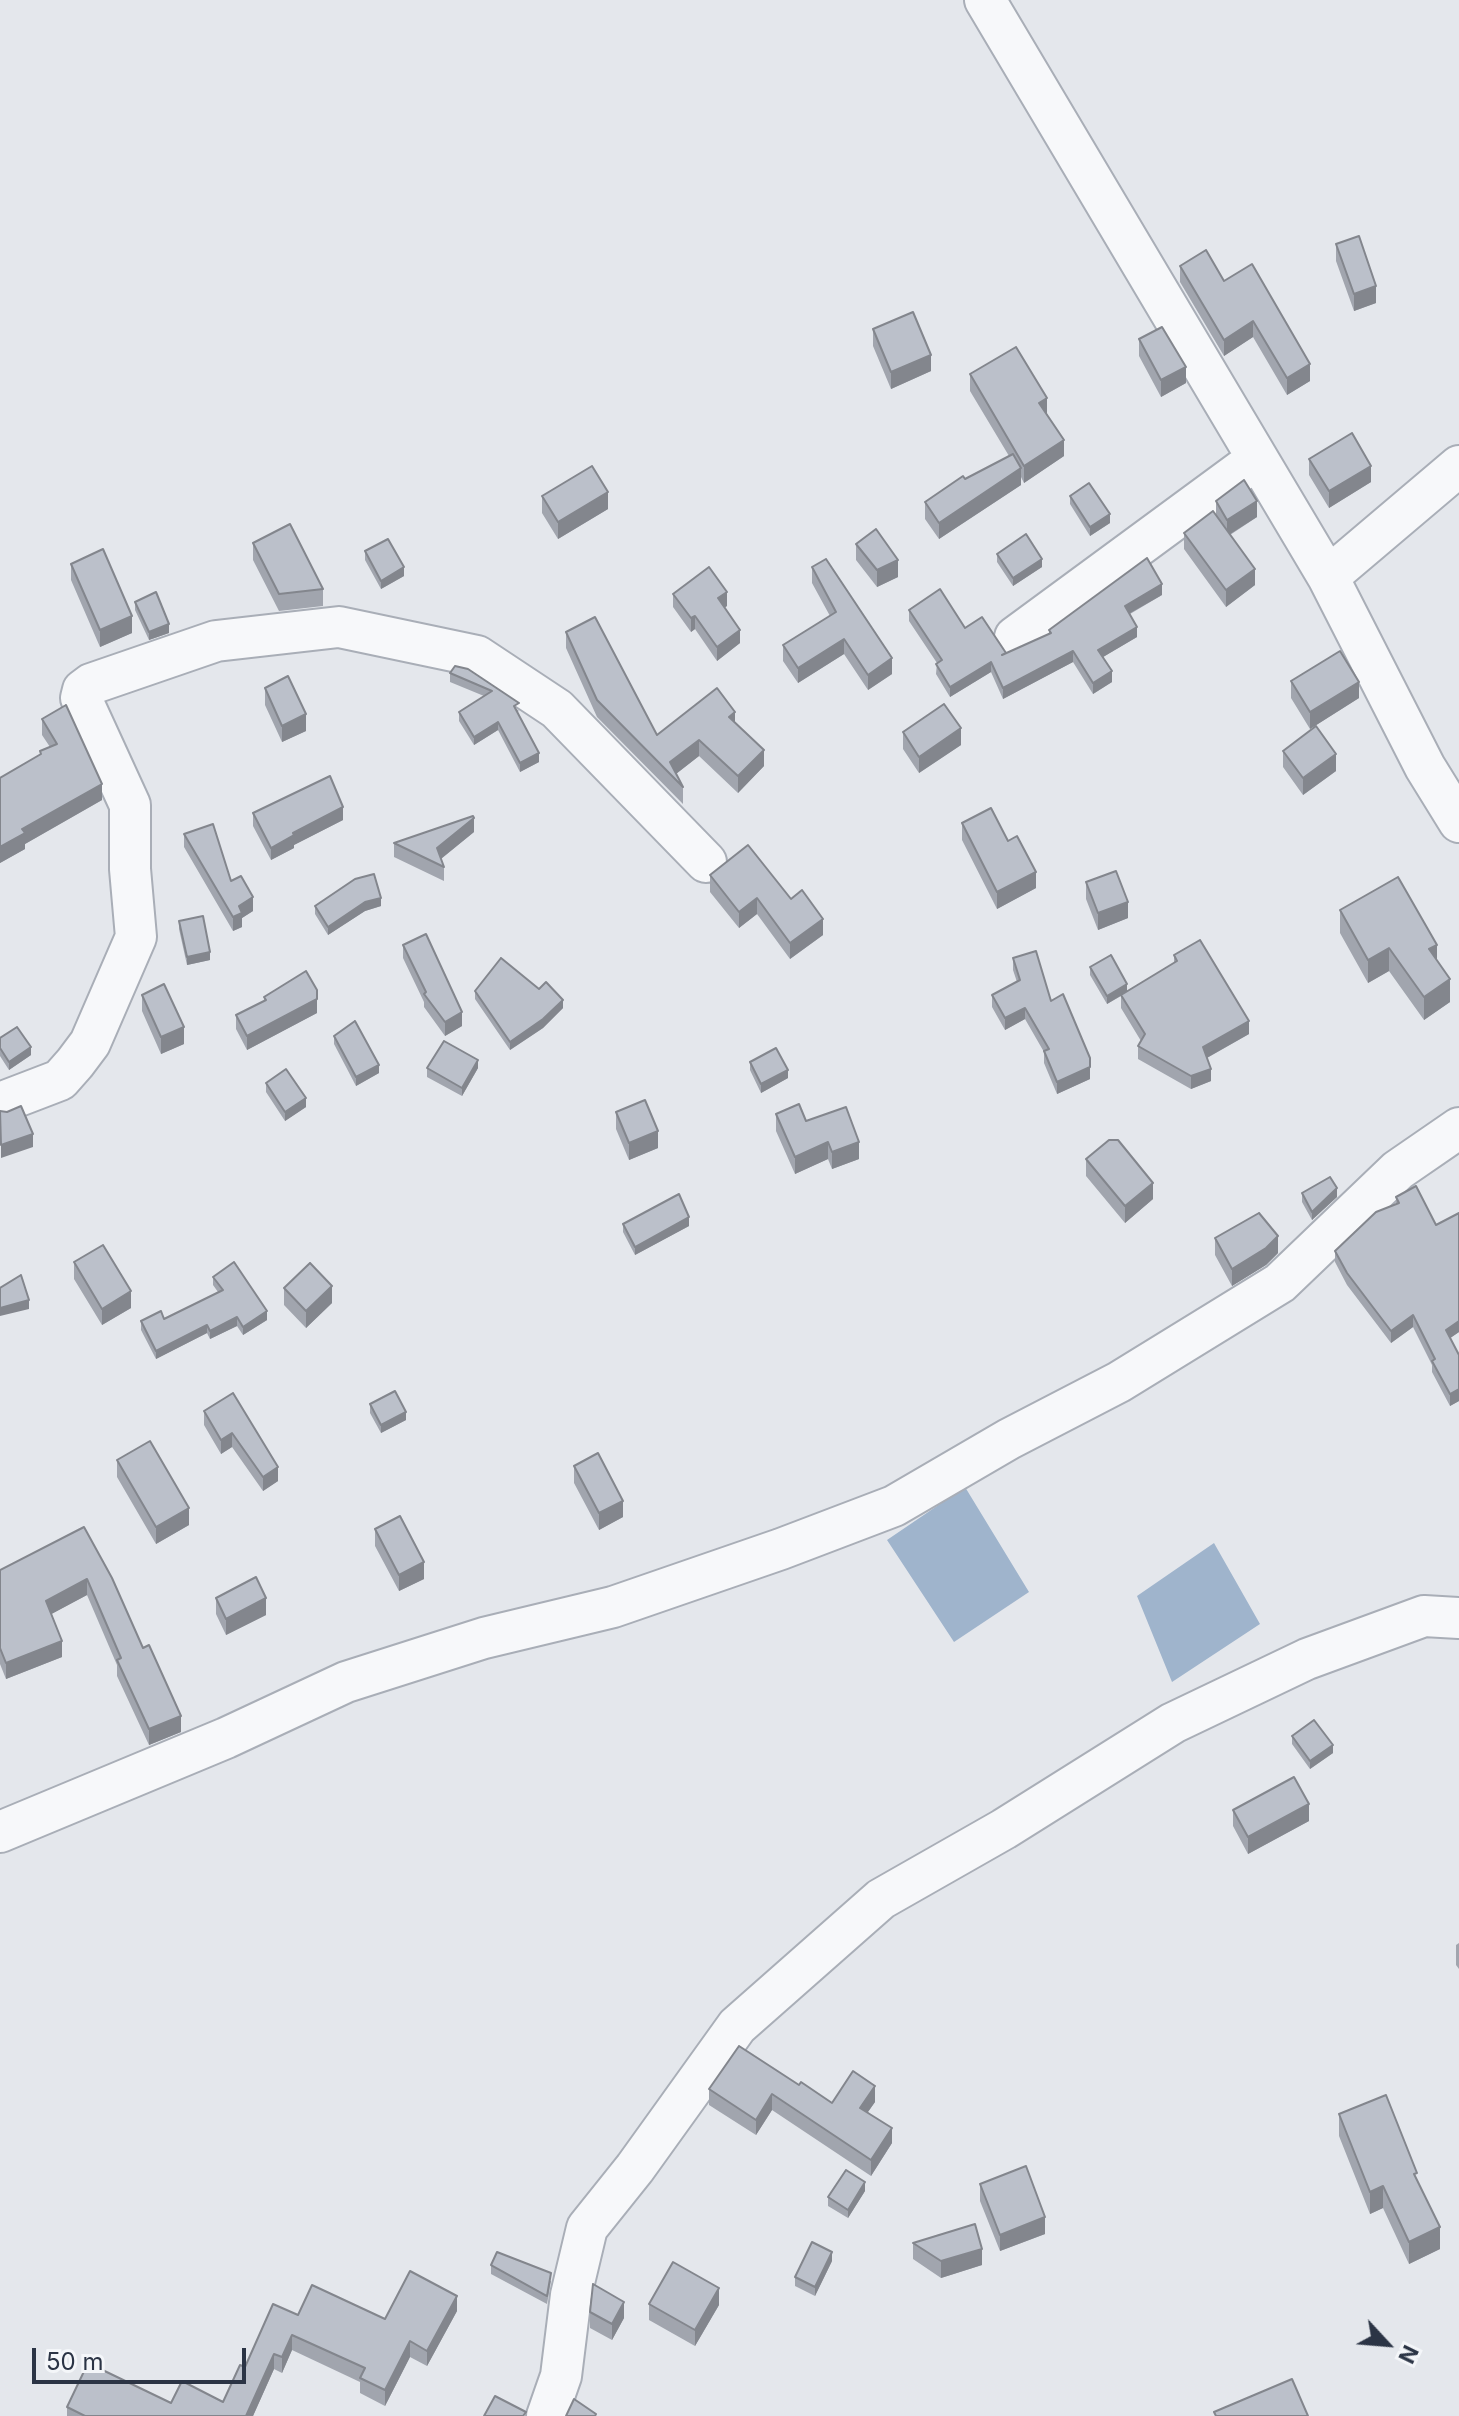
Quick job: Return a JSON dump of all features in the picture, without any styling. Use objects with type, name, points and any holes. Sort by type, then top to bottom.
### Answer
[{"type":"street","points":[[985,0],[1328,577],[1425,767],[1459,822]]},
{"type":"street","points":[[1015,637],[1257,459]]},
{"type":"street","points":[[1328,577],[1459,466]]},
{"type":"street","points":[[0,1103],[60,1080],[75,1063],[90,1043],[136,937],[130,869],[130,805],[81,698],[83,690],[91,684],[216,641],[339,627],[477,656],[557,709],[706,862]]},
{"type":"street","points":[[0,1832],[226,1738],[346,1682],[484,1638],[613,1607],[894,1506],[1009,1439],[1119,1382],[1280,1283],[1398,1170],[1459,1128]]},
{"type":"street","points":[[547,2416],[561,2376],[571,2295],[587,2228],[635,2168],[737,2026],[870,1908],[1004,1829],[1173,1723],[1307,1659],[1424,1616],[1459,1618]]},
{"type":"water","points":[[965,1487],[1029,1592],[954,1642],[887,1540]]},
{"type":"water","points":[[1214,1543],[1260,1624],[1172,1682],[1137,1596]]},
{"type":"building","points":[[1359,236],[1376,286],[1354,294],[1336,244]]},
{"type":"building","points":[[1206,250],[1224,281],[1252,264],[1310,364],[1287,378],[1253,321],[1224,340],[1180,266]]},
{"type":"building","points":[[913,312],[931,355],[891,372],[873,329]]},
{"type":"building","points":[[1162,327],[1186,367],[1161,380],[1139,339]]},
{"type":"building","points":[[1016,347],[1047,398],[1039,403],[1064,440],[1024,466],[970,374]]},
{"type":"building","points":[[1352,433],[1371,466],[1329,491],[1309,459]]},
{"type":"building","points":[[1013,454],[1021,468],[939,523],[925,502],[963,476],[965,479]]},
{"type":"building","points":[[592,466],[608,492],[558,522],[542,496]]},
{"type":"building","points":[[1244,480],[1257,501],[1227,520],[1216,501]]},
{"type":"building","points":[[1089,483],[1110,514],[1090,527],[1070,496]]},
{"type":"building","points":[[1213,511],[1255,569],[1226,590],[1184,533]]},
{"type":"building","points":[[290,524],[323,589],[279,594],[253,543]]},
{"type":"building","points":[[876,529],[898,560],[877,570],[856,544]]},
{"type":"building","points":[[1026,534],[1042,559],[1013,578],[997,554]]},
{"type":"building","points":[[388,539],[404,567],[381,581],[365,551]]},
{"type":"building","points":[[103,549],[132,616],[100,630],[71,564]]},
{"type":"building","points":[[1147,558],[1162,584],[1125,606],[1137,627],[1098,650],[1112,671],[1093,683],[1073,651],[1003,688],[991,662],[950,687],[936,664],[942,660],[909,610],[940,589],[965,628],[982,617],[1006,653],[1002,655],[1051,633],[1049,630]]},
{"type":"building","points":[[826,559],[892,658],[868,675],[844,639],[798,668],[783,645],[836,612],[812,567]]},
{"type":"building","points":[[709,567],[727,592],[718,598],[740,630],[717,647],[695,616],[691,618],[673,594]]},
{"type":"building","points":[[156,592],[169,624],[149,632],[135,602]]},
{"type":"building","points":[[595,617],[657,735],[717,688],[735,712],[729,717],[764,750],[738,776],[699,740],[670,762],[683,787],[597,700],[566,632]]},
{"type":"building","points":[[1340,651],[1359,682],[1310,712],[1291,681]]},
{"type":"building","points":[[455,666],[468,669],[519,703],[514,706],[539,753],[520,763],[498,722],[474,737],[459,712],[492,691],[450,673]]},
{"type":"building","points":[[288,676],[306,714],[282,726],[265,688]]},
{"type":"building","points":[[944,704],[961,728],[919,757],[903,732]]},
{"type":"building","points":[[66,705],[102,784],[22,829],[25,833],[0,847],[0,778],[41,754],[40,751],[57,744],[42,719]]},
{"type":"building","points":[[1316,726],[1336,754],[1303,778],[1283,751]]},
{"type":"building","points":[[330,776],[343,807],[271,848],[253,813]]},
{"type":"building","points":[[991,808],[1008,841],[1017,836],[1036,872],[997,892],[962,823]]},
{"type":"building","points":[[473,816],[437,848],[444,867],[394,843]]},
{"type":"building","points":[[213,824],[231,881],[241,876],[253,897],[239,906],[242,913],[233,917],[184,834]]},
{"type":"building","points":[[748,845],[791,899],[802,890],[823,919],[790,943],[757,898],[739,912],[710,875]]},
{"type":"building","points":[[1116,871],[1128,902],[1098,913],[1086,882]]},
{"type":"building","points":[[374,874],[381,898],[365,902],[328,927],[315,906],[355,879]]},
{"type":"building","points":[[1398,877],[1437,945],[1429,949],[1450,979],[1424,997],[1389,948],[1368,960],[1340,910]]},
{"type":"building","points":[[203,916],[210,952],[187,957],[179,921]]},
{"type":"building","points":[[426,934],[462,1012],[445,1022],[424,994],[426,992],[403,945]]},
{"type":"building","points":[[1200,940],[1249,1021],[1203,1047],[1211,1069],[1191,1076],[1138,1046],[1145,1034],[1121,995],[1177,961],[1174,955]]},
{"type":"building","points":[[1036,951],[1051,1001],[1063,994],[1090,1058],[1090,1067],[1057,1082],[1044,1051],[1049,1049],[1025,1008],[1005,1018],[992,995],[1020,980],[1013,958]]},
{"type":"building","points":[[1111,955],[1127,984],[1107,996],[1090,967]]},
{"type":"building","points":[[501,958],[539,989],[546,982],[563,1000],[543,1019],[510,1042],[475,991]]},
{"type":"building","points":[[306,971],[317,990],[317,999],[247,1036],[236,1015],[266,1000],[264,997]]},
{"type":"building","points":[[164,984],[184,1027],[161,1037],[142,995]]},
{"type":"building","points":[[355,1021],[379,1065],[356,1077],[334,1036]]},
{"type":"building","points":[[17,1027],[31,1047],[9,1062],[0,1048],[0,1038]]},
{"type":"building","points":[[444,1041],[478,1060],[462,1088],[427,1068]]},
{"type":"building","points":[[776,1048],[788,1070],[761,1084],[750,1062]]},
{"type":"building","points":[[286,1069],[306,1098],[285,1112],[266,1083]]},
{"type":"building","points":[[645,1100],[658,1131],[629,1143],[616,1112]]},
{"type":"building","points":[[799,1104],[806,1121],[846,1107],[859,1142],[832,1152],[828,1142],[795,1157],[776,1114]]},
{"type":"building","points":[[21,1106],[33,1134],[1,1145],[0,1111],[7,1112]]},
{"type":"building","points":[[1109,1140],[1118,1140],[1153,1183],[1125,1206],[1086,1159]]},
{"type":"building","points":[[1330,1177],[1337,1188],[1312,1212],[1302,1193]]},
{"type":"building","points":[[1416,1186],[1436,1225],[1459,1213],[1459,1321],[1446,1330],[1459,1355],[1459,1389],[1450,1394],[1413,1315],[1391,1331],[1347,1273],[1335,1251],[1376,1212],[1399,1203],[1396,1197]]},
{"type":"building","points":[[679,1194],[689,1217],[635,1247],[623,1224]]},
{"type":"building","points":[[1259,1213],[1278,1236],[1266,1248],[1232,1269],[1215,1238]]},
{"type":"building","points":[[103,1245],[131,1291],[102,1309],[74,1262]]},
{"type":"building","points":[[234,1262],[267,1311],[243,1327],[237,1317],[210,1331],[207,1325],[156,1351],[141,1321],[161,1311],[164,1319],[223,1290],[213,1277]]},
{"type":"building","points":[[310,1263],[332,1286],[306,1311],[284,1288]]},
{"type":"building","points":[[21,1275],[29,1300],[0,1308],[0,1288]]},
{"type":"building","points":[[395,1391],[406,1412],[381,1425],[370,1404]]},
{"type":"building","points":[[233,1393],[278,1467],[263,1477],[232,1433],[221,1440],[204,1411]]},
{"type":"building","points":[[150,1441],[189,1508],[156,1527],[117,1460]]},
{"type":"building","points":[[598,1453],[623,1501],[599,1513],[574,1466]]},
{"type":"building","points":[[400,1516],[424,1562],[399,1575],[375,1529]]},
{"type":"building","points":[[84,1527],[112,1578],[143,1648],[149,1645],[181,1716],[149,1729],[117,1660],[121,1658],[87,1579],[46,1601],[62,1641],[6,1663],[0,1648],[0,1570]]},
{"type":"building","points":[[256,1577],[266,1598],[226,1619],[216,1598]]},
{"type":"building","points":[[1314,1720],[1333,1745],[1310,1761],[1292,1736]]},
{"type":"building","points":[[1294,1777],[1309,1804],[1248,1837],[1233,1810]]},
{"type":"building","points":[[739,2046],[832,2103],[853,2071],[875,2086],[860,2108],[892,2128],[871,2160],[772,2094],[756,2120],[709,2089]]},
{"type":"building","points":[[1386,2095],[1417,2173],[1414,2174],[1440,2227],[1409,2242],[1383,2186],[1370,2192],[1339,2114]]},
{"type":"building","points":[[1026,2166],[1045,2217],[1000,2235],[980,2184]]},
{"type":"building","points":[[846,2170],[865,2182],[848,2210],[828,2197]]},
{"type":"building","points":[[975,2224],[982,2249],[941,2261],[913,2243]]},
{"type":"building","points":[[812,2242],[832,2252],[815,2287],[795,2277]]},
{"type":"building","points":[[497,2252],[551,2273],[547,2296],[491,2265]]},
{"type":"building","points":[[673,2262],[719,2288],[695,2330],[649,2304]]},
{"type":"building","points":[[410,2271],[457,2296],[427,2351],[410,2341],[385,2390],[360,2378],[365,2368],[292,2335],[282,2357],[274,2354],[246,2416],[85,2416],[67,2407],[88,2363],[171,2403],[182,2381],[223,2402],[240,2365],[245,2367],[273,2304],[298,2315],[312,2285],[385,2319]]},
{"type":"building","points":[[593,2284],[624,2302],[612,2324],[590,2312]]},
{"type":"building","points":[[1292,2379],[1308,2416],[1216,2416],[1214,2412]]},
{"type":"building","points":[[495,2396],[526,2412],[523,2416],[484,2416]]},
{"type":"building","points":[[574,2399],[596,2414],[595,2416],[566,2416]]}]
